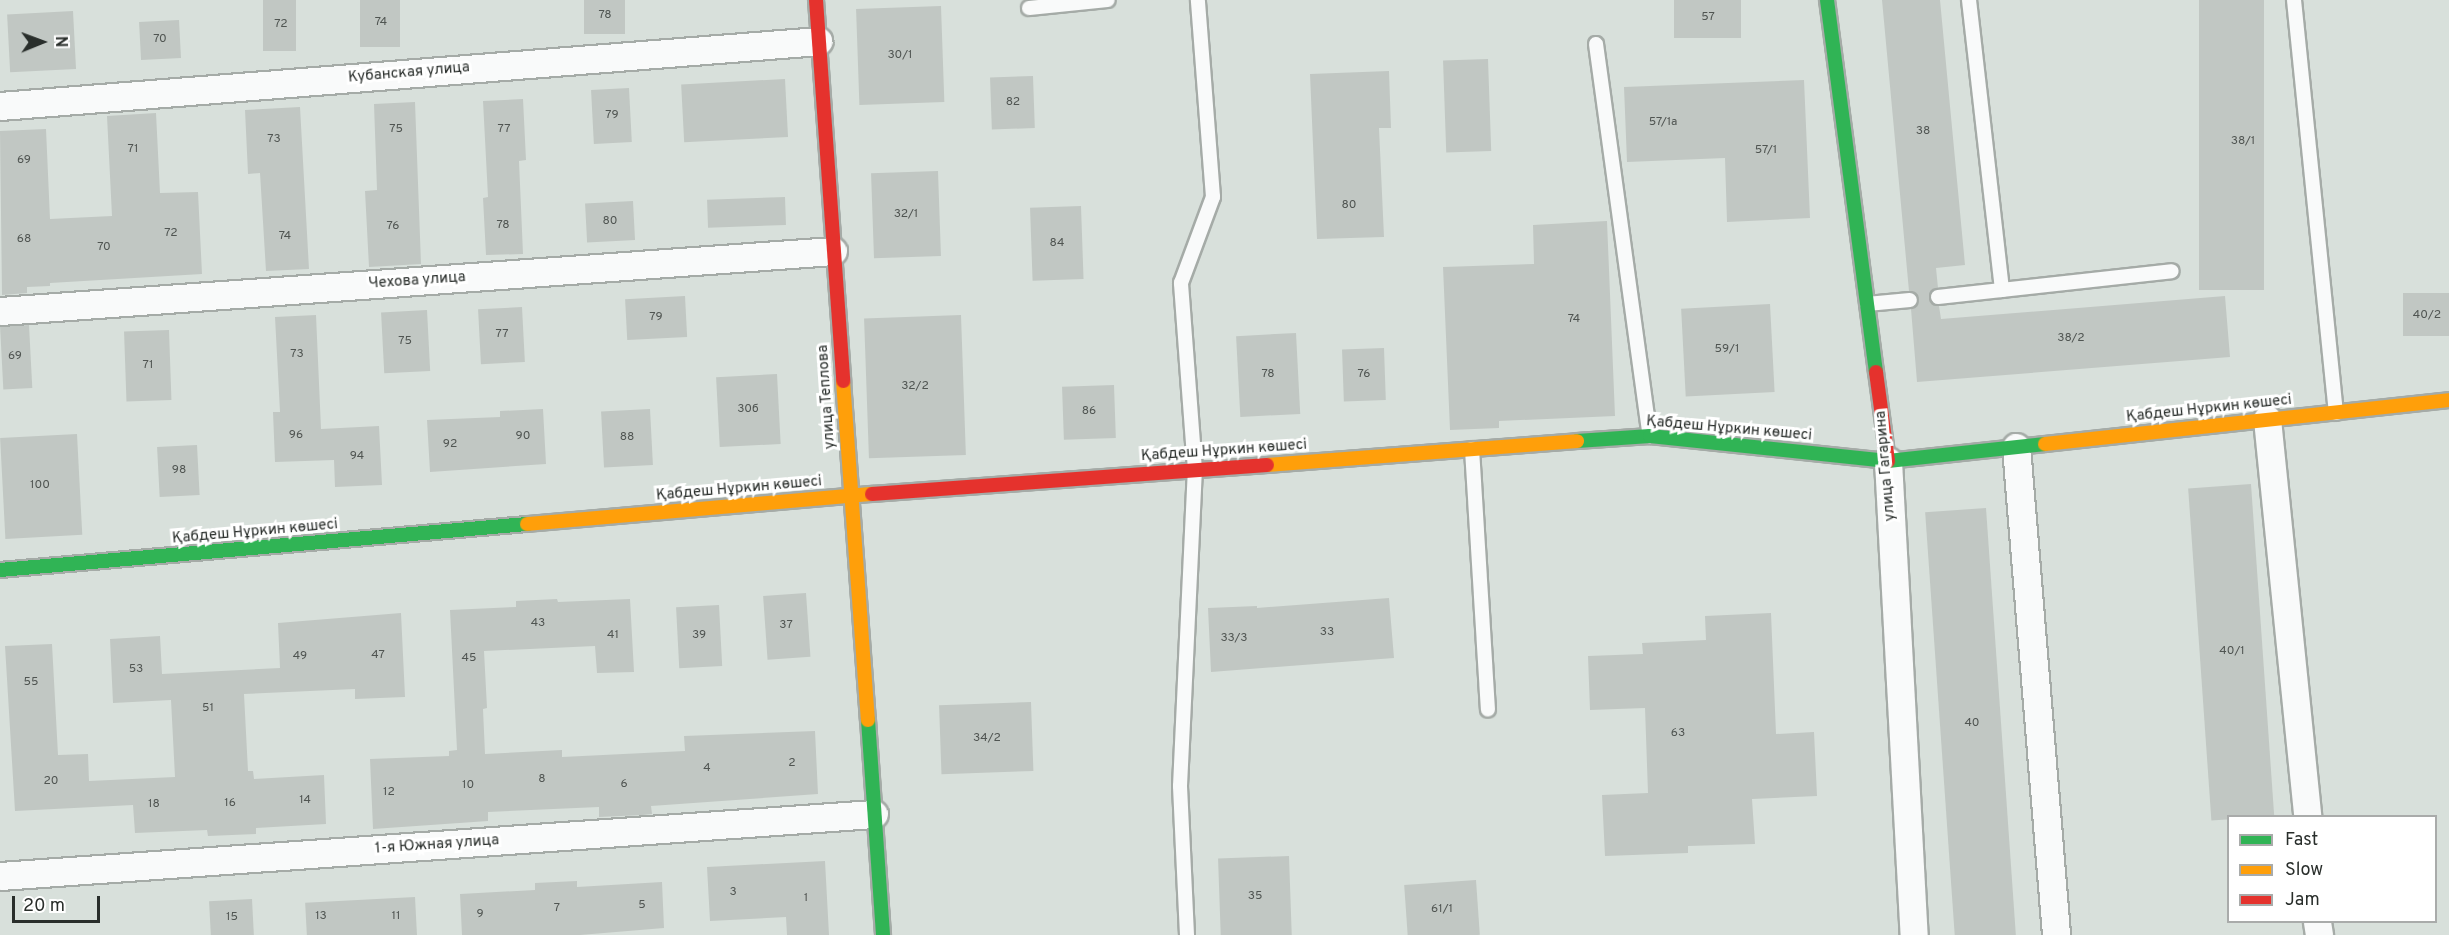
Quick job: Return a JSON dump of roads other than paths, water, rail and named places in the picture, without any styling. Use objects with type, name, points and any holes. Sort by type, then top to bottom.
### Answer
[{"type":"street","name":"улица Теплова","points":[[816,0],[883,935]]},
{"type":"street","name":"улица Гагарина","points":[[1827,0],[1888,461],[1914,935]]},
{"type":"street","name":"Кубанская улица","points":[[0,106],[818,41]]},
{"type":"street","name":"Чехова улица","points":[[0,311],[833,251]]},
{"type":"street","name":"Қабдеш Нұркин көшесі","points":[[0,570],[851,496],[1650,436],[1888,461],[2449,400]]},
{"type":"street","points":[[2267,419],[2307,815]]},
{"type":"street","points":[[2016,447],[2056,935]]},
{"type":"street","name":"1-я Южная улица","points":[[0,876],[874,814]]},
{"type":"lane","points":[[1029,8],[1108,0]]},
{"type":"lane","points":[[1187,935],[1180,786],[1195,470],[1181,283],[1213,198],[1198,0]]},
{"type":"lane","points":[[1969,0],[2002,290]]},
{"type":"lane","points":[[2294,0],[2336,413]]},
{"type":"lane","points":[[1596,44],[1650,436]]},
{"type":"lane","points":[[1938,297],[2172,271]]},
{"type":"lane","points":[[1867,304],[1910,300]]},
{"type":"lane","points":[[1472,449],[1488,711]]}]
